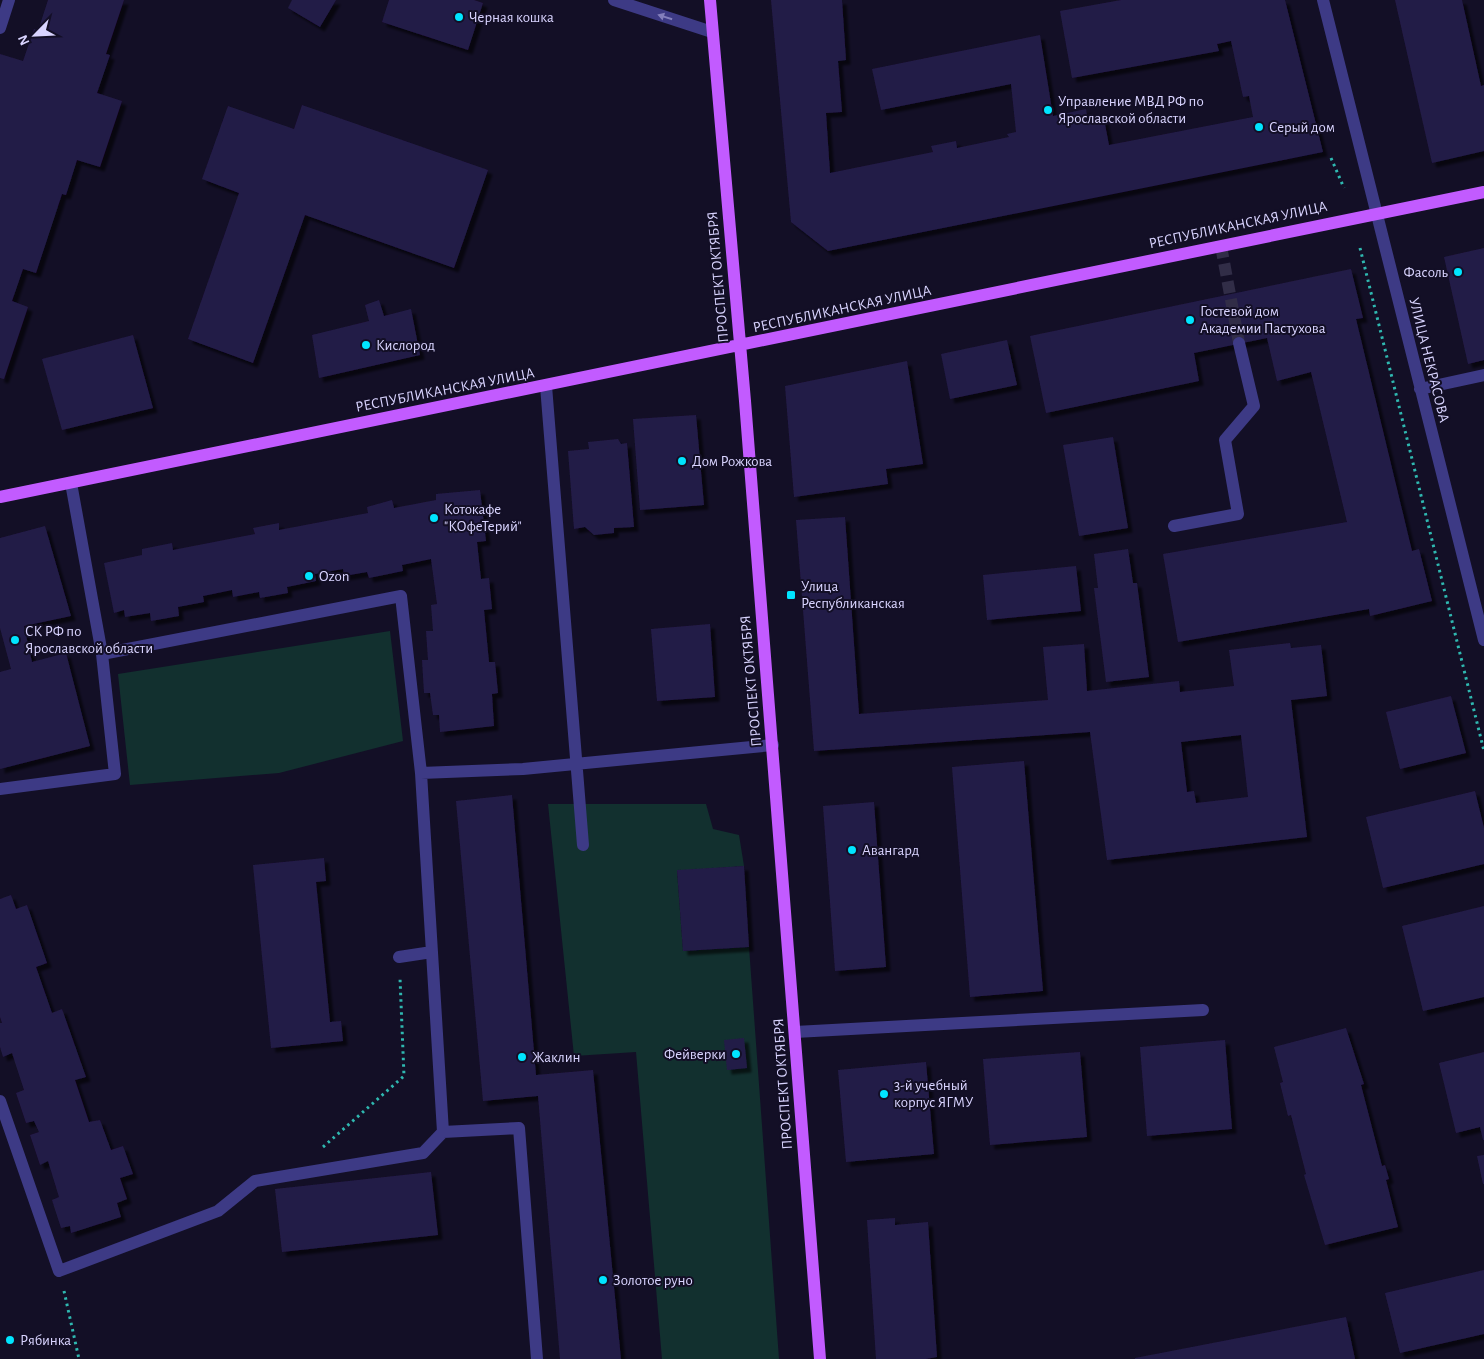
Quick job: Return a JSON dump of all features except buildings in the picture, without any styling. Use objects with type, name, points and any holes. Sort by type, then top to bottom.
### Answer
[{"type":"main road","name":"ПРОСПЕКТ ОКТЯБРЯ","points":[[710,0],[741,346],[820,1359]]},
{"type":"main road","name":"РЕСПУБЛИКАНСКАЯ УЛИЦА","points":[[0,497],[1484,192]]},
{"type":"street","points":[[0,28],[9,0]]},
{"type":"street","points":[[614,0],[712,32]]},
{"type":"street","name":"УЛИЦА НЕКРАСОВА","points":[[1323,0],[1484,640]]},
{"type":"street","points":[[1174,526],[1238,514],[1225,440],[1254,406],[1239,344]]},
{"type":"street","points":[[1420,389],[1484,375]]},
{"type":"street","points":[[546,386],[583,845]]},
{"type":"street","points":[[0,789],[115,774],[102,654],[71,483]]},
{"type":"street","points":[[102,654],[401,596],[422,773],[443,1132]]},
{"type":"street","points":[[422,773],[523,769],[773,745]]},
{"type":"street","points":[[399,957],[432,952]]},
{"type":"street","points":[[795,1032],[1203,1010]]},
{"type":"street","points":[[0,1101],[59,1271],[218,1211],[255,1181],[423,1154],[443,1132],[518,1128],[537,1359]]},
{"type":"path","points":[[1331,158],[1344,188]]},
{"type":"path","points":[[1360,248],[1484,750]]},
{"type":"path","points":[[318,1151],[404,1076],[399,957]]},
{"type":"path","points":[[59,1271],[79,1359]]},
{"type":"green space","points":[[390,631],[403,741],[279,773],[130,785],[118,674]]},
{"type":"green space","points":[[548,804],[706,804],[713,829],[739,835],[744,866],[677,871],[683,951],[749,947],[779,1359],[662,1359],[636,1052],[574,1056]]},
{"type":"tunnel","points":[[1221,246],[1239,343]]},
{"type":"place","name":"Черная кошка","points":[[459,17]]},
{"type":"place","name":"Управление МВД РФ по Ярославской области","points":[[1048,110]]},
{"type":"place","name":"Серый дом","points":[[1259,127]]},
{"type":"place","name":"Фасоль","points":[[1458,272]]},
{"type":"place","name":"Гостевой дом Академии Пастухова","points":[[1190,320]]},
{"type":"place","name":"Кислород","points":[[366,345]]},
{"type":"place","name":"Дом Рожкова","points":[[682,461]]},
{"type":"place","name":"Котокафе \"КОфеТерий\"","points":[[434,518]]},
{"type":"place","name":"Ozon","points":[[309,576]]},
{"type":"place","name":"Улица Республиканская","points":[[791,595]]},
{"type":"place","name":"СК РФ по Ярославской области","points":[[15,640]]},
{"type":"place","name":"Авангард","points":[[852,850]]},
{"type":"place","name":"Фейверки","points":[[736,1054]]},
{"type":"place","name":"Жаклин","points":[[522,1057]]},
{"type":"place","name":"3-й учебный корпус ЯГМУ","points":[[884,1094]]},
{"type":"place","name":"Золотое руно","points":[[603,1280]]},
{"type":"place","name":"Рябинка","points":[[10,1340]]}]
